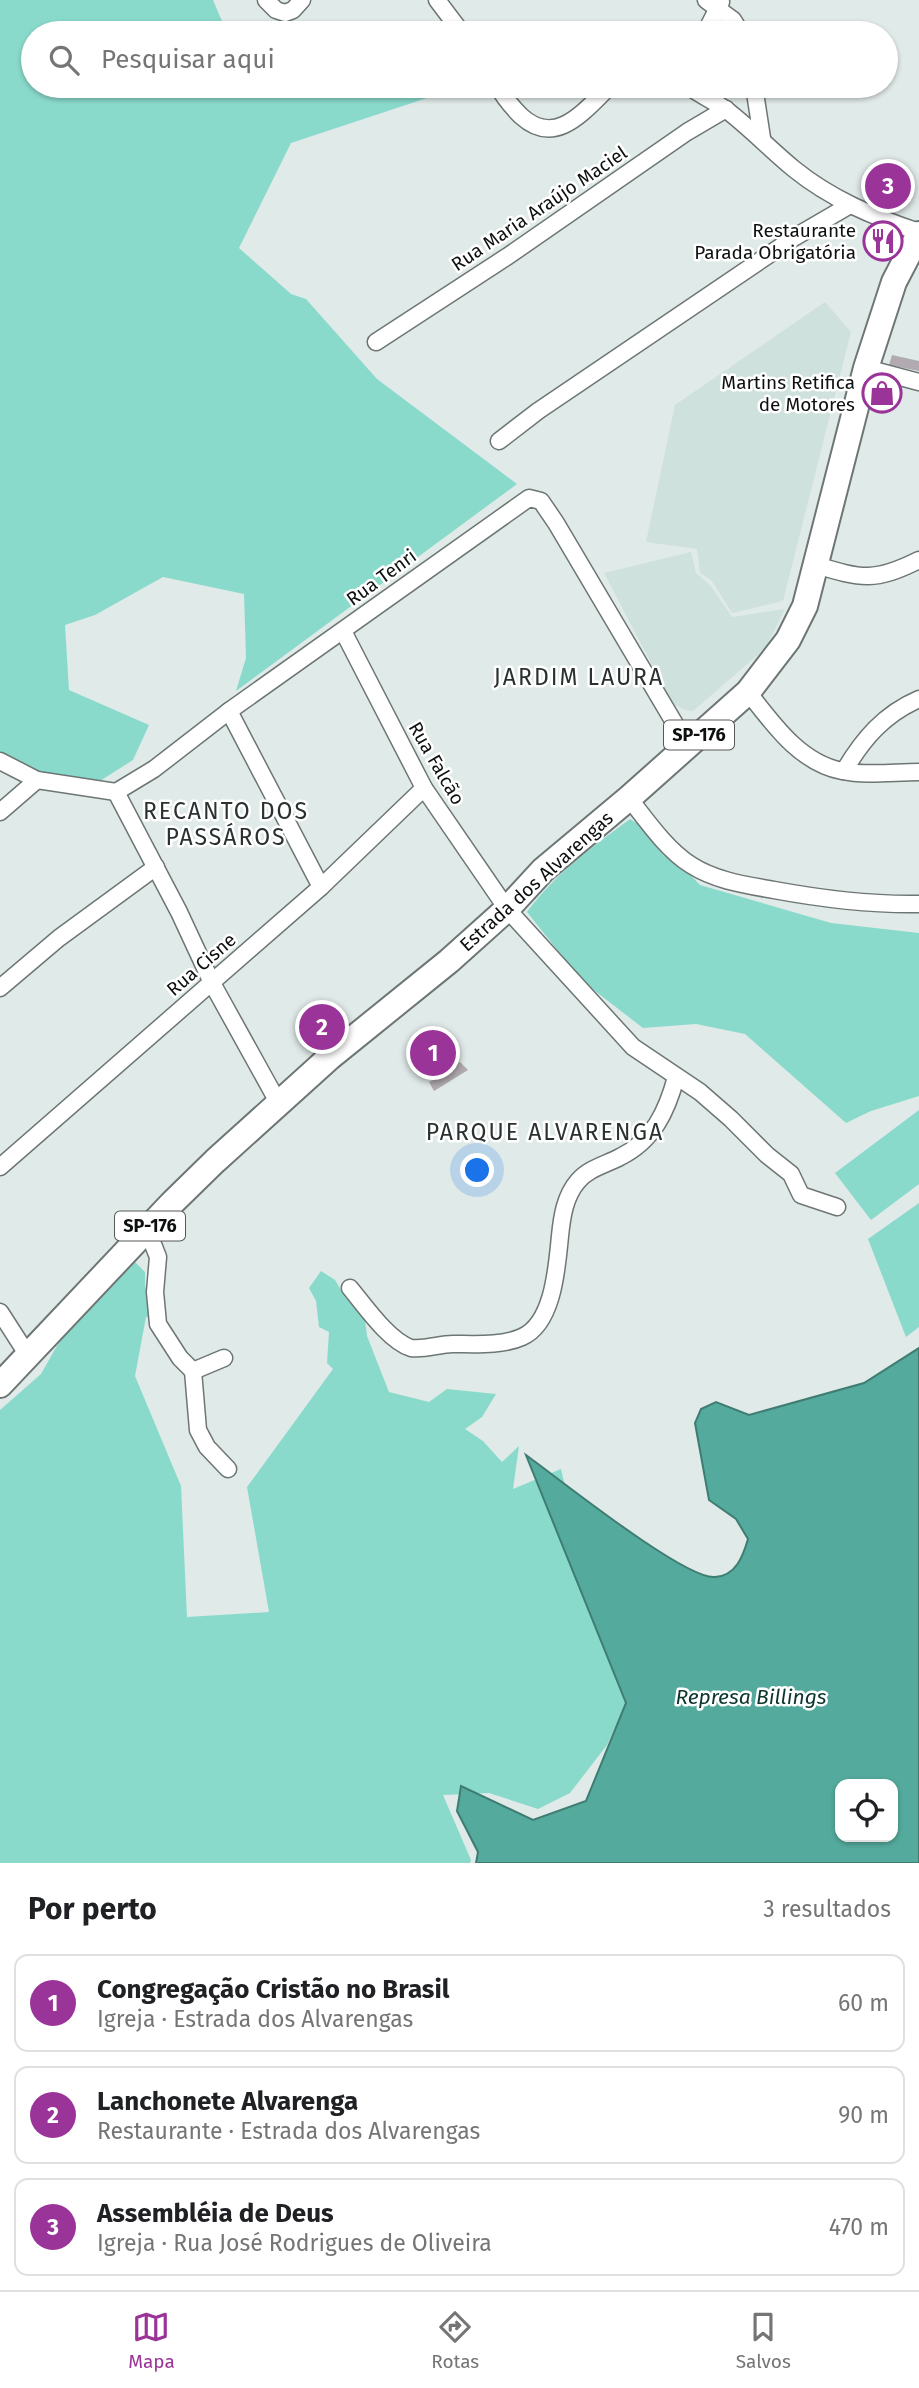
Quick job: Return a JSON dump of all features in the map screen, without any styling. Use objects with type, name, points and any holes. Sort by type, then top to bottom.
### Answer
[{"type":"main road","name":"Estrada dos Alvarengas","points":[[0,1385],[215,1161],[506,909],[543,870],[748,692],[788,640],[804,606],[866,368],[894,282],[919,233]]},
{"type":"street","points":[[266,0],[285,13],[302,0]]},
{"type":"street","points":[[437,0],[453,21]]},
{"type":"street","points":[[709,21],[716,3],[734,21]]},
{"type":"street","points":[[505,98],[532,126],[552,130],[562,127],[596,98]]},
{"type":"street","points":[[708,98],[762,138],[796,170],[850,205],[881,220],[919,233]]},
{"type":"street","points":[[756,98],[762,138]]},
{"type":"street","name":"Rua Maria Araújo Maciel","points":[[376,342],[726,109]]},
{"type":"street","points":[[499,441],[538,411],[794,237],[850,205]]},
{"type":"street","points":[[866,368],[919,382]]},
{"type":"street","name":"Rua Tenri","points":[[116,792],[155,769],[229,711],[529,498],[541,501],[556,523],[688,746]]},
{"type":"street","points":[[816,565],[855,576],[874,577],[895,572],[919,560]]},
{"type":"street","name":"Rua Falcão","points":[[343,631],[424,788],[506,909],[633,1047],[700,1092],[791,1174],[801,1195],[836,1207]]},
{"type":"street","points":[[748,692],[777,729],[800,751],[824,766],[844,771],[919,772]]},
{"type":"street","points":[[844,771],[872,730],[897,710],[919,699]]},
{"type":"street","points":[[229,711],[321,887]]},
{"type":"street","points":[[0,761],[37,780],[116,792],[212,983],[279,1104]]},
{"type":"street","points":[[0,812],[37,780]]},
{"type":"street","name":"Rua Cisne","points":[[0,1167],[321,887],[424,788]]},
{"type":"street","points":[[629,798],[681,858],[693,867],[727,881],[833,901],[880,905],[919,904]]},
{"type":"street","points":[[0,988],[59,938],[156,867]]},
{"type":"street","points":[[350,1288],[399,1342],[411,1348],[511,1340],[530,1332],[541,1320],[549,1303],[558,1261],[564,1209],[570,1193],[589,1171],[620,1157],[647,1137],[670,1100],[676,1077]]},
{"type":"street","points":[[147,1229],[158,1257],[155,1292],[158,1324],[180,1358],[193,1371],[198,1430],[207,1447],[228,1469]]},
{"type":"street","points":[[0,1312],[27,1354]]},
{"type":"street","points":[[193,1371],[223,1358]]},
{"type":"shaded area","points":[[0,0],[213,0],[222,21],[21,21],[21,98],[427,98],[291,143],[239,248],[291,294],[306,299],[377,379],[517,484],[236,691],[246,658],[244,594],[163,577],[95,615],[65,625],[69,690],[149,725],[133,760],[92,786],[38,775],[0,754]]},
{"type":"shaded area","points":[[825,302],[851,332],[783,601],[732,613],[712,581],[700,573],[697,549],[646,542],[675,405]]},
{"type":"shaded area","points":[[691,552],[696,573],[710,585],[732,617],[785,609],[768,643],[759,654],[693,711],[672,703],[604,573]]},
{"type":"shaded area","points":[[630,819],[641,826],[664,856],[675,859],[700,885],[831,923],[919,933],[919,1096],[871,1111],[846,1123],[745,1034],[696,1024],[643,1028],[582,981],[527,912],[562,873]]},
{"type":"shaded area","points":[[919,1110],[919,1184],[871,1220],[835,1173]]},
{"type":"shaded area","points":[[919,1203],[919,1327],[906,1337],[868,1239]]},
{"type":"shaded area","points":[[135,1262],[145,1272],[152,1317],[146,1317],[135,1376],[181,1486],[187,1617],[269,1612],[247,1487],[333,1369],[327,1363],[329,1332],[319,1327],[316,1301],[309,1288],[321,1271],[335,1280],[365,1320],[367,1336],[389,1392],[429,1402],[447,1389],[496,1394],[482,1417],[465,1429],[483,1441],[502,1462],[519,1446],[513,1489],[561,1469],[571,1511],[641,1671],[607,1745],[570,1793],[538,1809],[489,1793],[443,1795],[470,1863],[0,1863],[0,1410],[41,1374],[67,1328],[97,1302]]},
{"type":"water","name":"Represa Billings","points":[[919,1348],[919,1863],[476,1863],[478,1852],[457,1811],[461,1786],[533,1820],[586,1801],[626,1703],[526,1455],[650,1546],[700,1574],[722,1576],[738,1564],[748,1539],[736,1519],[709,1500],[695,1423],[701,1409],[716,1402],[749,1415],[864,1383]]},
{"type":"building","points":[[874,171],[909,181],[903,195],[885,191],[883,198],[866,193]]},
{"type":"building","points":[[892,355],[919,361],[919,371],[889,365]]},
{"type":"building","points":[[435,1026],[457,1063],[460,1062],[468,1070],[434,1091],[429,1082],[433,1080],[409,1043]]},
{"type":"place","name":"Assembléia de Deus","points":[[888,186]]},
{"type":"place","name":"Restaurante Parada Obrigatória","points":[[883,241]]},
{"type":"place","name":"Martins Retifica de Motores","points":[[882,393]]},
{"type":"place","name":"Lanchonete Alvarenga","points":[[322,1027]]},
{"type":"place","name":"Congregação Cristão no Brasil","points":[[433,1053]]},
{"type":"district","name":"JARDIM LAURA","points":[[579,677]]},
{"type":"district","name":"RECANTO DOS PASSÁROS","points":[[226,824]]},
{"type":"district","name":"PARQUE ALVARENGA","points":[[545,1132]]}]
